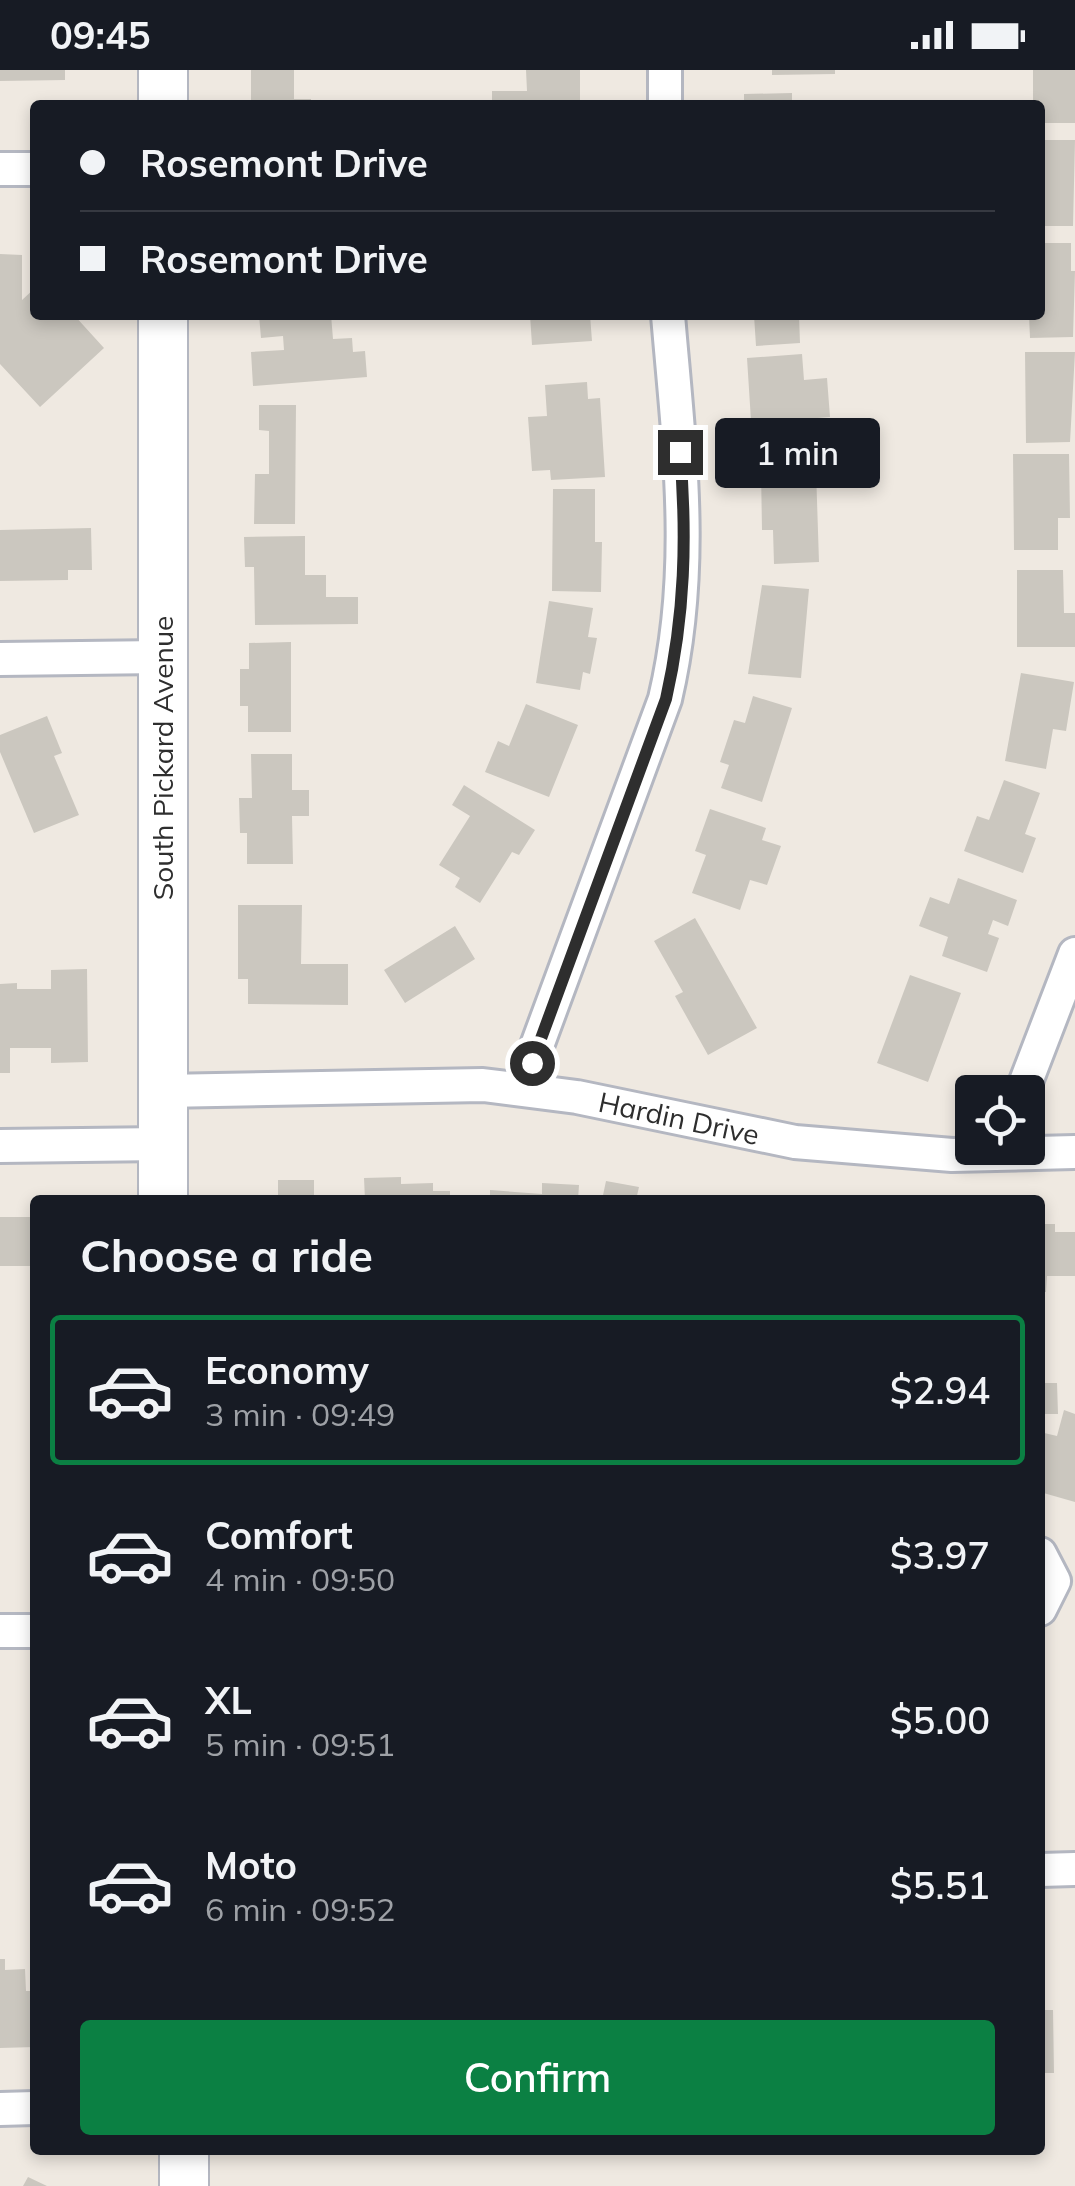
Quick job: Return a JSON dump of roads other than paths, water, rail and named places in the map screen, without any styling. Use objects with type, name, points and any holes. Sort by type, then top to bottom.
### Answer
[{"type":"street","points":[[164,70],[164,100]]},
{"type":"street","points":[[665,70],[665,100]]},
{"type":"street","points":[[0,169],[30,168]]},
{"type":"street","name":"South Pickard Avenue","points":[[162,1195],[163,320]]},
{"type":"street","points":[[521,1088],[645,756],[679,642],[685,517],[668,320]]},
{"type":"street","points":[[0,659],[162,657]]},
{"type":"street","points":[[1029,1075],[1075,954]]},
{"type":"street","name":"Hardin Drive","points":[[163,1091],[421,1085],[521,1088],[795,1142],[955,1155]]},
{"type":"street","points":[[0,1146],[163,1144]]},
{"type":"street","name":"Hardin Drive","points":[[1045,1151],[1075,1152]]},
{"type":"street","points":[[1045,1564],[1054,1581],[1045,1600]]},
{"type":"street","points":[[0,1631],[30,1631]]},
{"type":"street","points":[[1045,1870],[1075,1869]]},
{"type":"street","points":[[0,2109],[30,2108]]},
{"type":"street","points":[[184,2155],[184,2186]]}]
